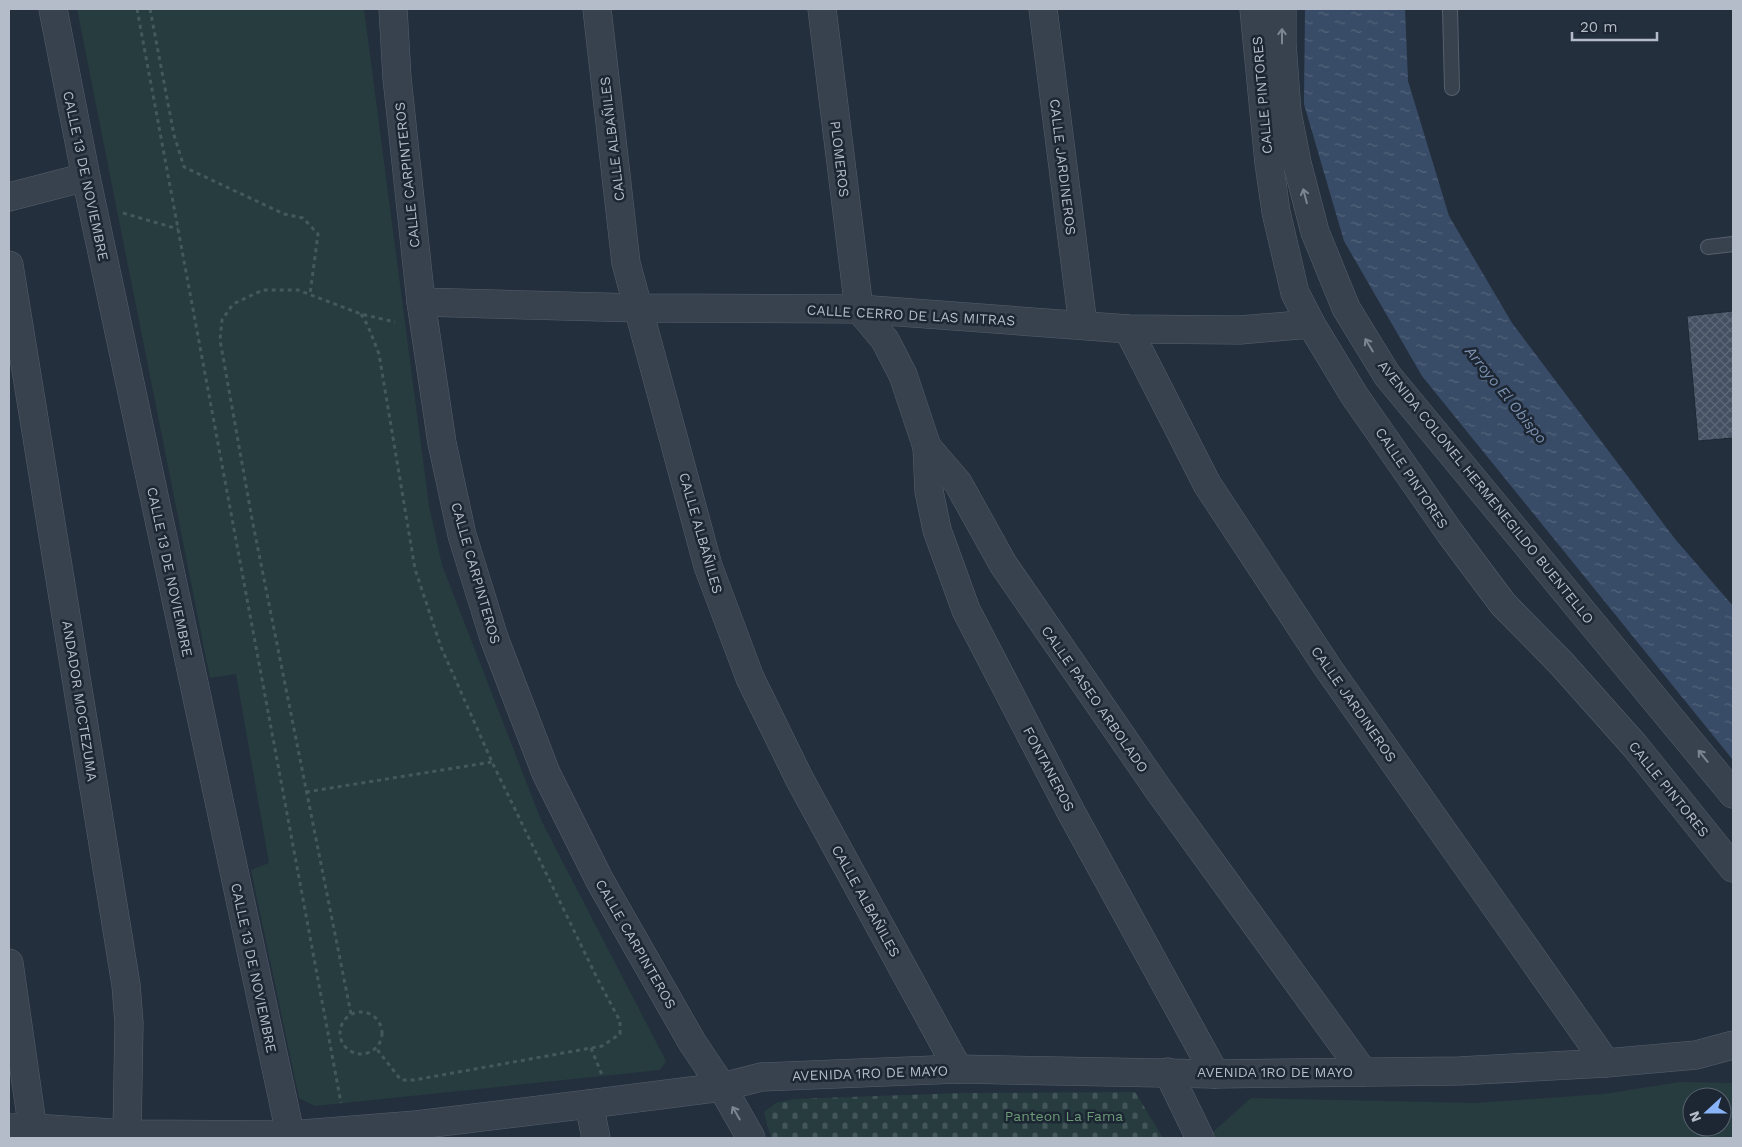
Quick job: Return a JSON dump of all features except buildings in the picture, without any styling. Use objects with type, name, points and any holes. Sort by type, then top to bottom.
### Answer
[{"type":"street","name":"CALLE 13 DE NOVIEMBRE","points":[[53,9],[86,177],[290,1137]]},
{"type":"street","name":"CALLE CARPINTEROS","points":[[393,9],[397,78],[421,302],[442,443],[462,534],[494,638],[546,773],[604,890],[692,1042],[722,1087],[751,1138]]},
{"type":"street","name":"CALLE ALBAÑILES","points":[[597,9],[626,263],[708,566],[750,678],[800,780],[958,1070]]},
{"type":"street","name":"PLOMEROS","points":[[822,9],[859,309]]},
{"type":"street","name":"CALLE JARDINEROS","points":[[1043,9],[1083,325]]},
{"type":"street","name":"CALLE PINTORES","points":[[1254,9],[1269,163],[1276,212],[1295,293],[1311,324],[1354,395],[1450,533],[1503,604],[1561,663],[1635,746],[1733,868]]},
{"type":"street","name":"AVENIDA COLONEL HERMENEGILDO BUENTELLO","points":[[1282,9],[1282,44],[1287,112],[1297,163],[1314,232],[1346,308],[1387,375],[1733,794]]},
{"type":"street","points":[[9,197],[86,177]]},
{"type":"street","name":"ANDADOR MOCTEZUMA","points":[[9,266],[126,985],[129,1023],[127,1136]]},
{"type":"street","name":"CALLE CERRO DE LAS MITRAS","points":[[421,302],[639,308],[859,309],[1128,329],[1240,330],[1311,324]]},
{"type":"street","name":"CALLE PASEO ARBOLADO","points":[[859,309],[885,340],[903,375],[928,447],[958,483],[1003,564],[1160,792],[1363,1072]]},
{"type":"street","name":"CALLE JARDINEROS","points":[[1128,329],[1207,484],[1328,668],[1606,1063]]},
{"type":"street","name":"FONTANEROS","points":[[928,447],[929,491],[937,530],[966,610],[1071,812],[1215,1074]]},
{"type":"street","points":[[9,963],[25,1131]]},
{"type":"street","name":"AVENIDA 1RO DE MAYO","points":[[25,1131],[127,1136],[290,1137],[346,1130],[418,1131],[589,1104],[722,1087],[761,1077],[958,1070],[1215,1074],[1459,1071],[1606,1063],[1696,1055],[1733,1045]]},
{"type":"street","points":[[1168,1072],[1200,1138]]},
{"type":"street","points":[[589,1104],[596,1138]]},
{"type":"lane","points":[[1450,9],[1452,88]]},
{"type":"lane","points":[[1708,247],[1733,244]]},
{"type":"path","points":[[136,9],[346,1130]]},
{"type":"path","points":[[150,9],[174,135],[184,167],[284,214],[303,218],[318,234],[310,294]]},
{"type":"path","points":[[92,204],[178,229]]},
{"type":"path","points":[[351,1014],[252,519],[220,340],[222,320],[233,304],[264,290],[298,290],[362,314],[425,328]]},
{"type":"path","points":[[362,314],[379,354],[416,569],[441,646],[492,762],[597,978],[620,1021],[620,1034],[602,1046],[414,1080],[401,1080],[376,1048]]},
{"type":"path","points":[[306,792],[492,762]]},
{"type":"path","points":[[364,1012],[376,1018],[382,1030],[380,1043],[370,1052],[362,1054],[348,1050],[343,1045],[339,1031],[345,1018],[351,1014],[364,1012]]},
{"type":"green space","points":[[77,9],[364,9],[429,506],[442,565],[541,820],[666,1061],[660,1070],[315,1106],[299,1098],[251,870],[269,863],[236,674],[210,678]]},
{"type":"green space","points":[[1679,1082],[1733,1083],[1733,1138],[1215,1138],[1212,1133],[1251,1098],[1475,1103],[1604,1094]]},
{"type":"green space","name":"Panteon La Fama","points":[[1135,1092],[1163,1138],[771,1138],[764,1112],[776,1103],[794,1099],[962,1093]]},
{"type":"water","name":"Arroyo El Obispo","points":[[1305,9],[1405,9],[1408,81],[1449,216],[1512,323],[1675,539],[1733,606],[1733,760],[1422,376],[1344,241],[1304,104]]}]
